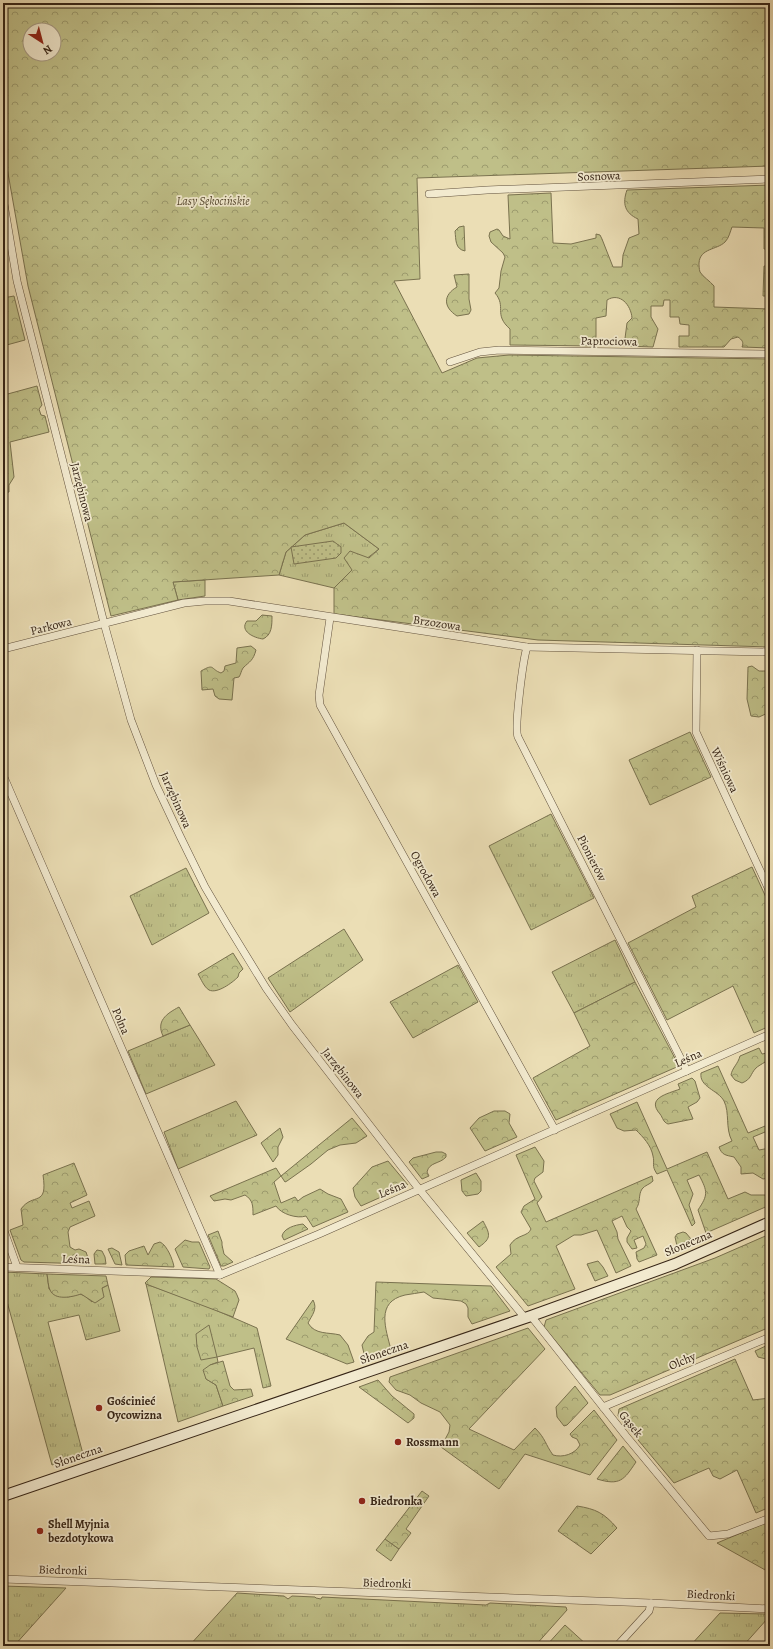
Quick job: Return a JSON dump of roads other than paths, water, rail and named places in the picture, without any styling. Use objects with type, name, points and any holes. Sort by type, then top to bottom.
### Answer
[{"type":"main road","name":"Słoneczna","points":[[3,1496],[528,1317],[675,1264],[770,1222]]},
{"type":"street","name":"Sosnowa","points":[[429,194],[487,190],[770,179]]},
{"type":"street","name":"Jarzębinowa","points":[[3,198],[17,281],[104,623],[136,733],[156,785],[205,887],[266,988],[292,1025],[419,1189],[528,1317]]},
{"type":"street","name":"Paprociowa","points":[[450,362],[480,352],[499,350],[770,354]]},
{"type":"street","name":"Brzozowa","points":[[104,623],[184,603],[229,601],[330,618],[526,647],[770,652]]},
{"type":"street","name":"Ogrodowa","points":[[330,618],[319,695],[320,705],[555,1130]]},
{"type":"street","name":"Parkowa","points":[[3,649],[104,623]]},
{"type":"street","name":"Pionierów","points":[[526,647],[517,719],[517,735],[687,1071]]},
{"type":"street","name":"Wiśniowa","points":[[697,650],[696,732],[770,892]]},
{"type":"street","name":"Polna","points":[[3,775],[220,1275]]},
{"type":"street","name":"Leśna","points":[[3,1267],[220,1275],[272,1254],[555,1130],[770,1034]]},
{"type":"street","points":[[3,1228],[17,1267]]},
{"type":"street","name":"Gąsek","points":[[528,1317],[709,1536],[728,1534],[770,1518]]},
{"type":"street","name":"Olchy","points":[[603,1407],[770,1336]]},
{"type":"street","name":"Biedronki","points":[[3,1579],[652,1603],[770,1609]]},
{"type":"street","points":[[617,1646],[648,1611],[652,1603]]},
{"type":"place","name":"Gościnieć Oycowizna","points":[[99,1408]]},
{"type":"place","name":"Rossmann","points":[[398,1442]]},
{"type":"place","name":"Biedronka","points":[[362,1501]]},
{"type":"place","name":"Shell Myjnia bezdotykowa","points":[[40,1531]]},
{"type":"park label","name":"Lasy Sękocińskie","points":[[213,201]]}]
